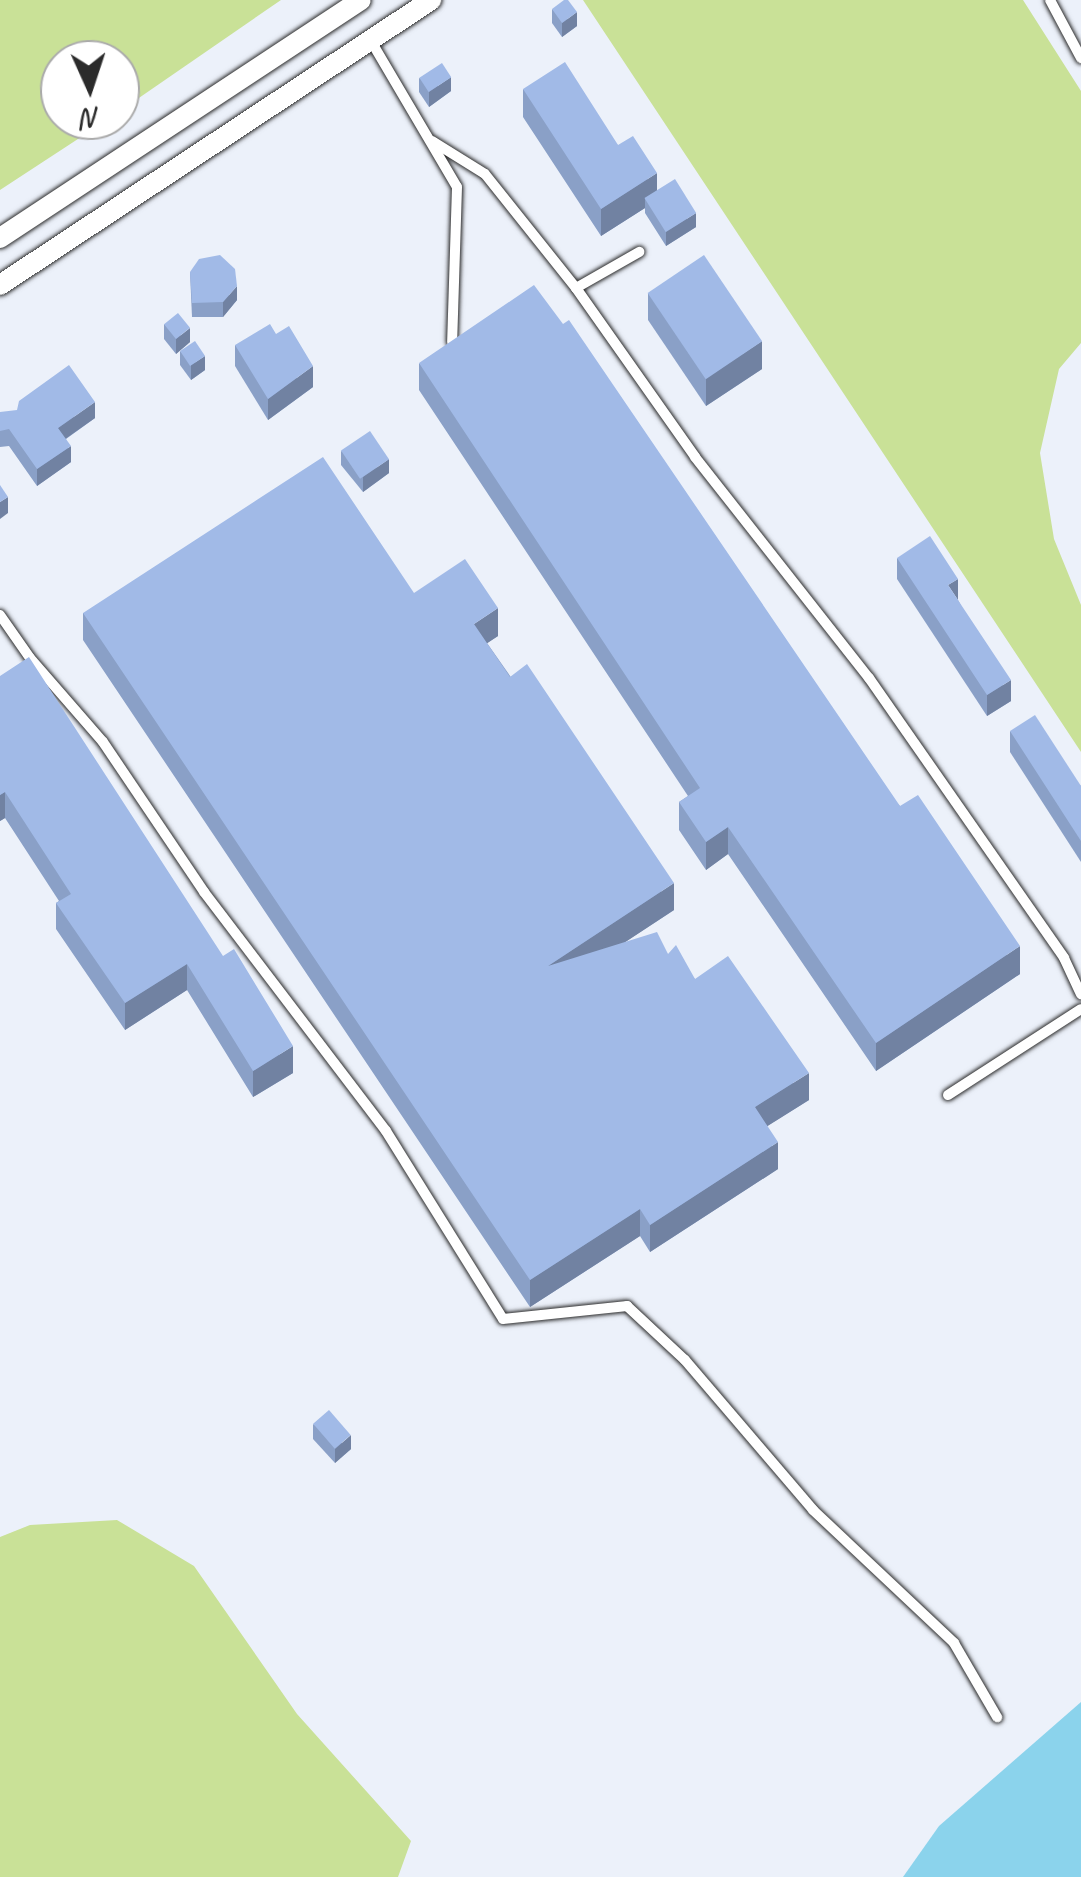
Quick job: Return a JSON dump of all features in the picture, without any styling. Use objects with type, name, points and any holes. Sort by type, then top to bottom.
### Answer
[{"type":"street","points":[[0,238],[360,0]]},
{"type":"street","points":[[0,284],[432,0]]},
{"type":"lane","points":[[1050,0],[1081,58]]},
{"type":"lane","points":[[371,40],[457,186],[452,342]]},
{"type":"lane","points":[[432,141],[485,174],[576,288],[694,457],[870,678],[1064,958],[1081,994]]},
{"type":"lane","points":[[576,288],[639,252]]},
{"type":"lane","points":[[0,615],[103,742],[204,892],[386,1132],[503,1318],[627,1306],[685,1360],[813,1510],[954,1644],[997,1716]]},
{"type":"lane","points":[[948,1095],[1081,1009]]},
{"type":"green space","points":[[0,0],[281,0],[140,97],[140,40],[40,40],[40,140],[76,140],[0,190]]},
{"type":"green space","points":[[583,0],[1023,0],[1081,91],[1081,343],[1059,369],[1040,453],[1054,539],[1081,605],[1081,752]]},
{"type":"green space","points":[[117,1520],[194,1566],[297,1714],[411,1841],[398,1877],[0,1877],[0,1537],[30,1525]]},
{"type":"water","points":[[1081,1702],[1081,1877],[903,1877],[939,1826]]},
{"type":"building","points":[[564,0],[577,12],[562,23],[552,9]]},
{"type":"building","points":[[565,62],[618,145],[633,136],[657,173],[601,209],[523,89]]},
{"type":"building","points":[[442,63],[451,77],[429,92],[419,78]]},
{"type":"building","points":[[675,179],[696,213],[666,232],[644,198]]},
{"type":"building","points":[[220,255],[235,269],[237,286],[223,302],[192,303],[190,272],[199,259]]},
{"type":"building","points":[[704,255],[762,341],[706,379],[648,293]]},
{"type":"building","points":[[534,285],[563,324],[569,320],[900,806],[918,795],[1020,946],[876,1043],[728,827],[706,842],[679,802],[700,788],[419,363]]},
{"type":"building","points":[[178,313],[190,328],[176,339],[164,324]]},
{"type":"building","points":[[270,324],[276,334],[289,326],[313,366],[268,399],[235,345]]},
{"type":"building","points":[[195,341],[205,356],[190,366],[180,351]]},
{"type":"building","points":[[69,365],[95,402],[58,428],[71,446],[37,469],[9,429],[0,431],[0,412],[17,410],[19,401]]},
{"type":"building","points":[[370,431],[389,459],[360,479],[341,451]]},
{"type":"building","points":[[323,457],[414,593],[465,559],[498,608],[474,624],[510,677],[527,664],[674,883],[548,966],[657,932],[668,954],[676,945],[695,979],[728,956],[809,1073],[755,1107],[778,1142],[650,1225],[640,1209],[530,1280],[83,613]]},
{"type":"building","points":[[0,485],[8,497],[0,502]]},
{"type":"building","points":[[930,536],[958,579],[948,585],[1011,680],[987,695],[897,558]]},
{"type":"building","points":[[29,657],[223,956],[234,949],[293,1046],[253,1071],[187,964],[125,1003],[56,903],[71,894],[5,792],[0,795],[0,676]]},
{"type":"building","points":[[1035,715],[1081,786],[1081,841],[1010,731]]},
{"type":"building","points":[[329,1410],[351,1435],[335,1449],[313,1424]]}]
